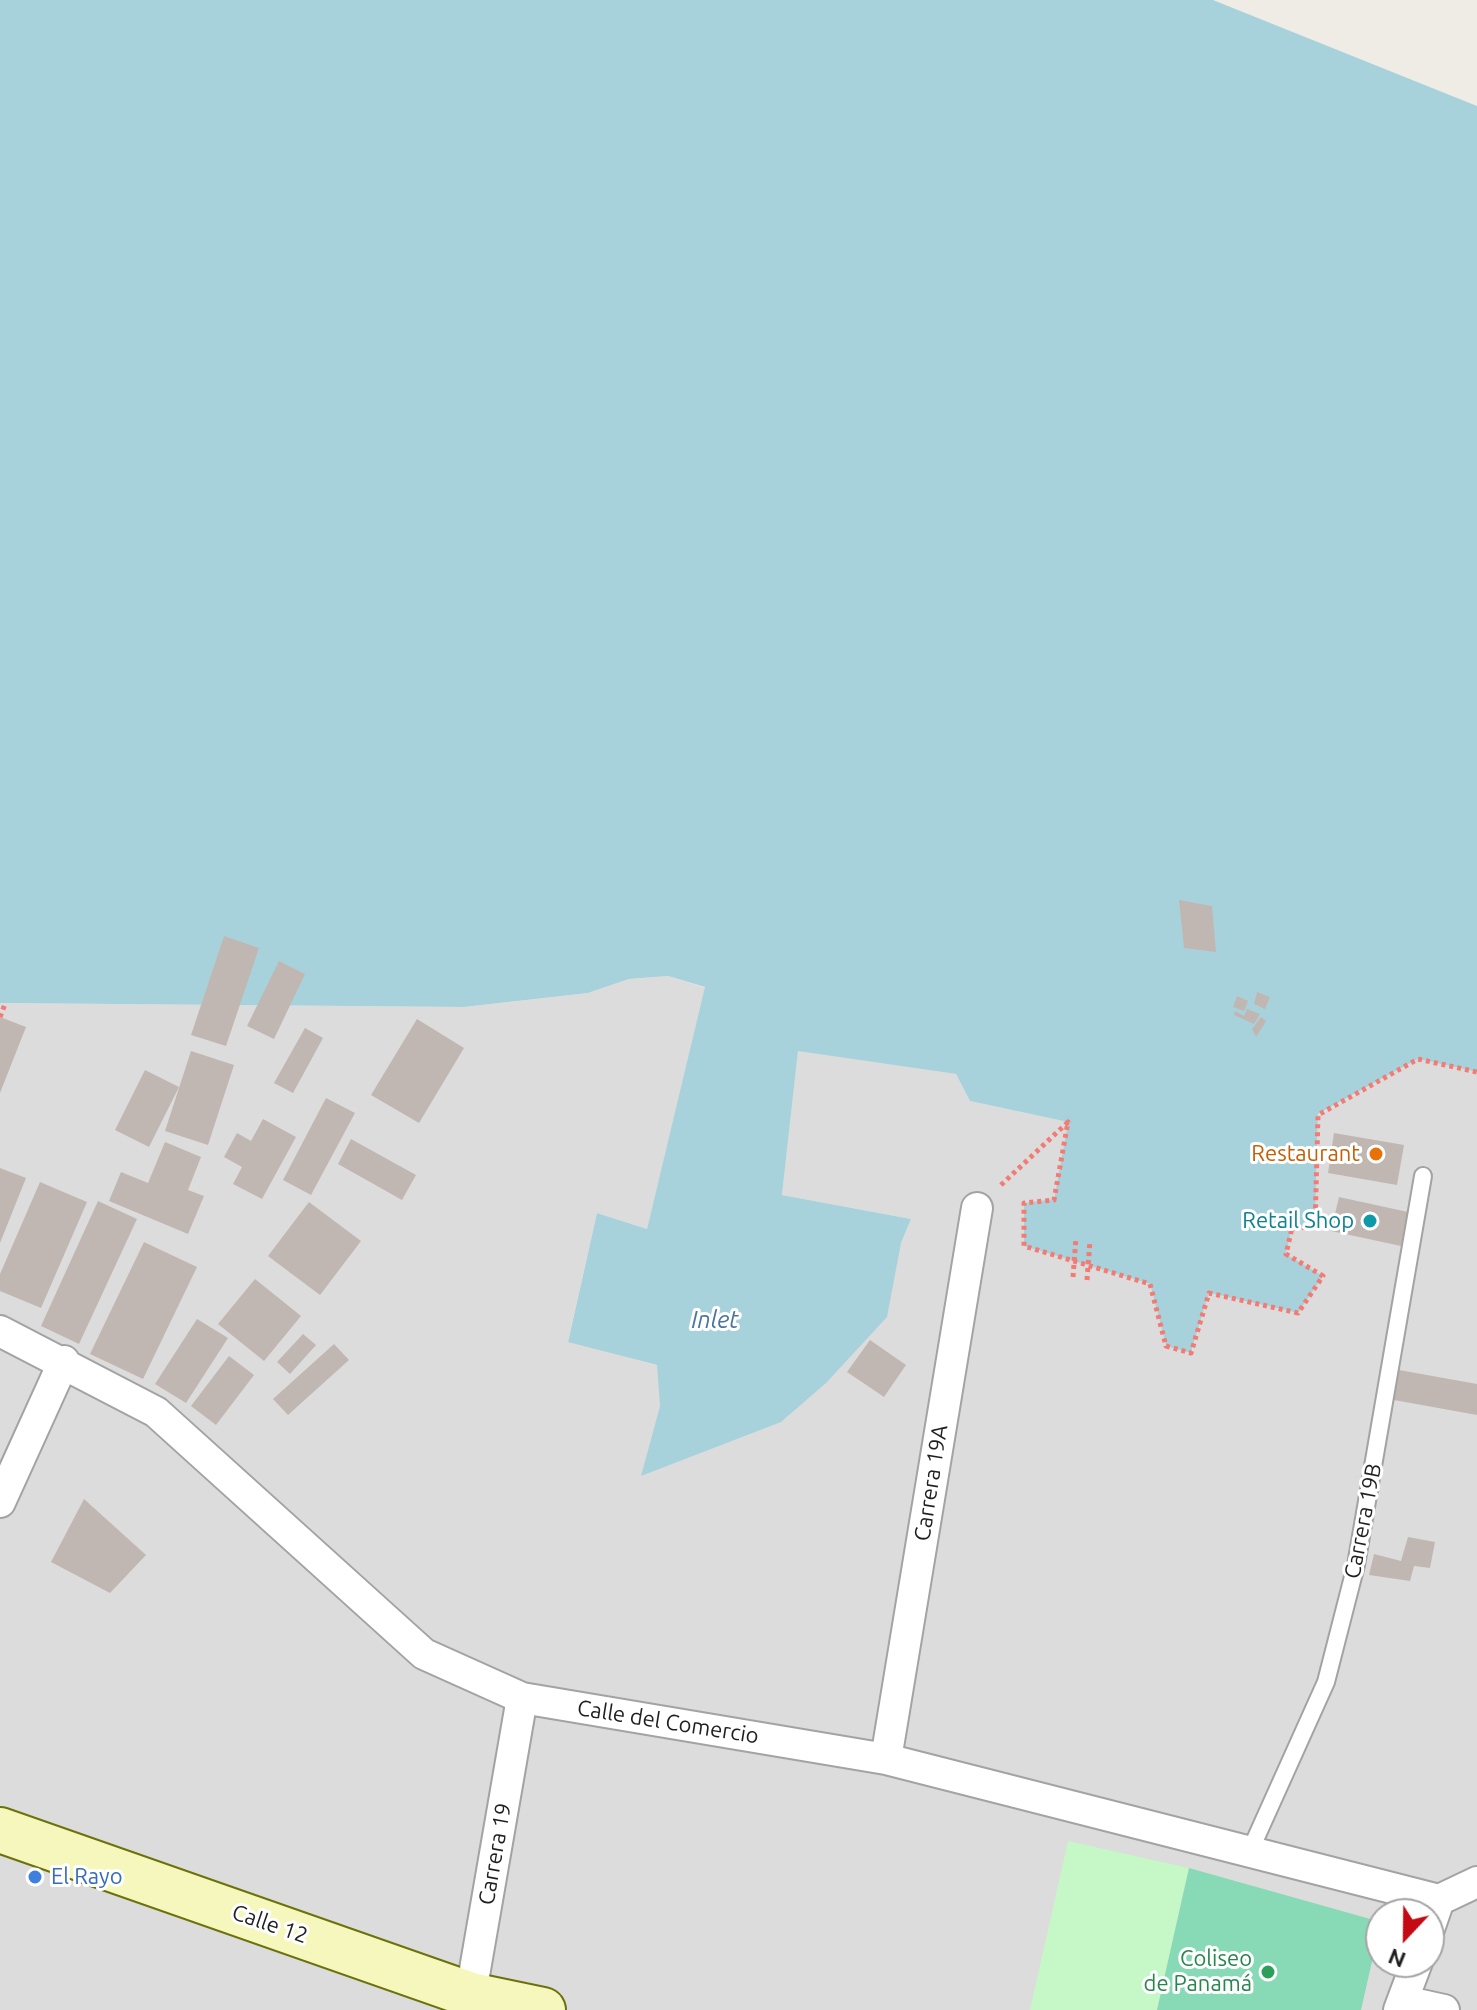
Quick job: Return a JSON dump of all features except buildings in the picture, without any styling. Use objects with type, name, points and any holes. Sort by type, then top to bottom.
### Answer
[{"type":"main road","name":"Calle 12","points":[[0,1830],[470,2002],[543,2010]]},
{"type":"street","name":"Carrera 19A","points":[[886,1759],[977,1208]]},
{"type":"street","name":"Calle del Comercio","points":[[0,1331],[64,1361],[156,1412],[424,1654],[522,1698],[886,1759],[1431,1898]]},
{"type":"street","points":[[0,1502],[64,1361]]},
{"type":"street","name":"Carrera 19","points":[[470,2002],[522,1698]]},
{"type":"street","points":[[1443,1898],[1477,1882]]},
{"type":"street","points":[[1411,1978],[1401,2006],[1444,2010]]},
{"type":"lane","name":"Carrera 19B","points":[[1250,1851],[1326,1682],[1353,1580],[1423,1176]]},
{"type":"path","points":[[0,1017],[5,1004]]},
{"type":"path","points":[[977,1208],[1068,1122],[1054,1200],[1024,1203],[1024,1246],[1150,1284],[1166,1346],[1191,1353],[1209,1293],[1298,1313],[1323,1276],[1286,1254],[1292,1228],[1315,1227],[1318,1115],[1418,1059],[1477,1072]]},
{"type":"path","points":[[1073,1277],[1076,1238]]},
{"type":"path","points":[[1087,1280],[1090,1241]]},
{"type":"shaded area","points":[[668,976],[706,988],[647,1229],[597,1213],[568,1341],[670,1369],[642,1476],[901,1243],[911,1219],[782,1195],[798,1050],[956,1074],[970,1101],[1068,1122],[1054,1200],[1024,1245],[1150,1284],[1166,1346],[1192,1352],[1209,1293],[1297,1313],[1322,1277],[1286,1254],[1292,1228],[1315,1226],[1318,1115],[1418,1059],[1477,1072],[1477,2010],[0,2010],[0,1003],[464,1007],[588,993],[629,979]]},
{"type":"green space","points":[[1068,1841],[1189,1868],[1157,2010],[1030,2010]]},
{"type":"green space","name":"Coliseo de Panamá","points":[[1189,1868],[1365,1918],[1365,1978],[1368,1978],[1361,2010],[1157,2010]]},
{"type":"water","name":"Inlet","points":[[0,0],[1213,0],[1477,106],[1477,1072],[1418,1059],[1318,1114],[1315,1227],[1292,1228],[1286,1254],[1323,1276],[1298,1313],[1209,1293],[1191,1353],[1166,1346],[1150,1284],[1024,1246],[1024,1203],[1054,1199],[1068,1122],[970,1101],[956,1074],[798,1051],[782,1195],[911,1219],[901,1243],[887,1317],[826,1383],[781,1422],[641,1476],[660,1406],[657,1365],[568,1342],[597,1213],[647,1229],[705,987],[668,976],[629,979],[588,993],[464,1007],[0,1003]]},
{"type":"place","name":"Restaurant","points":[[1376,1154]]},
{"type":"place","name":"Retail Shop","points":[[1370,1221]]},
{"type":"place","name":"El Rayo","points":[[35,1877]]},
{"type":"place","name":"Coliseo de Panamá","points":[[1268,1972]]}]
